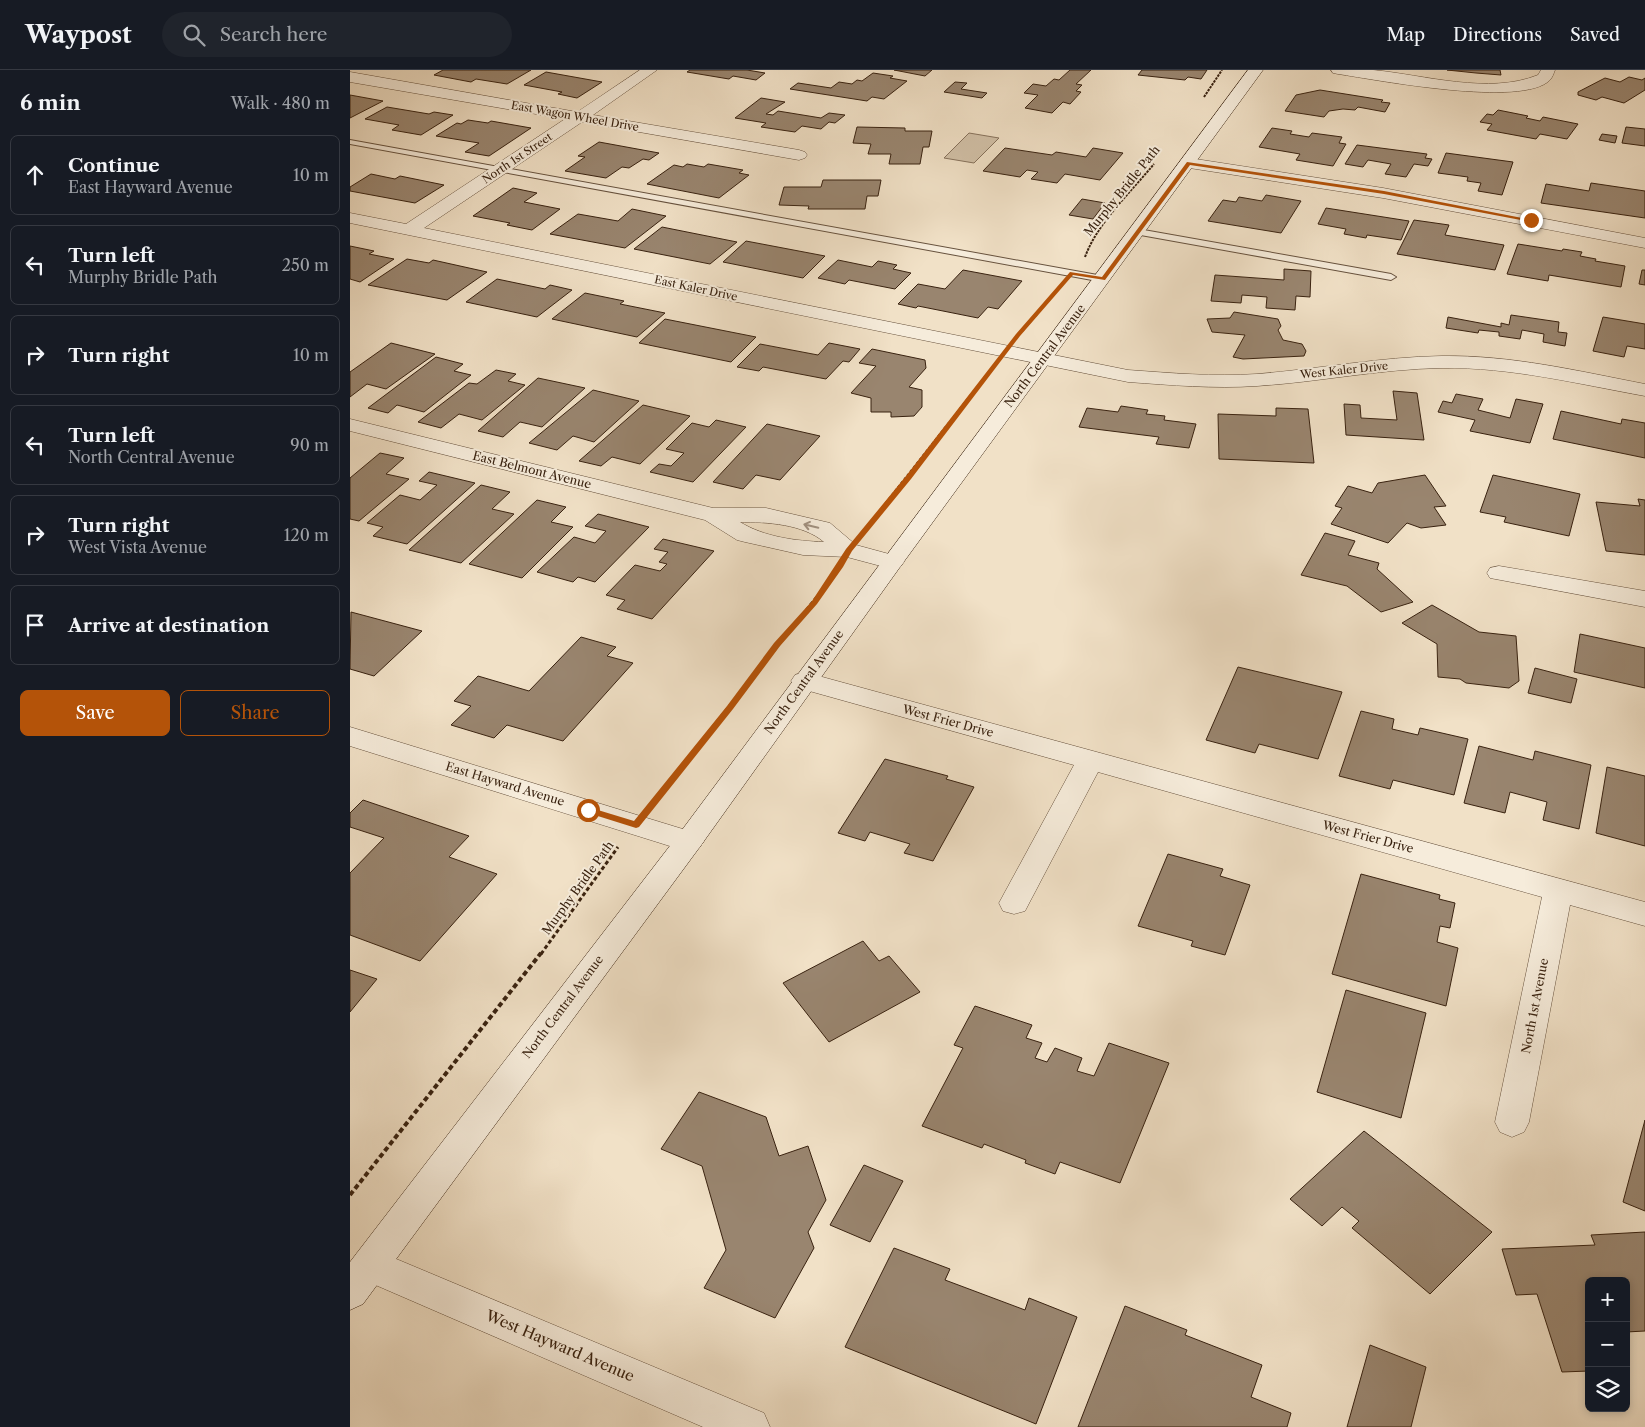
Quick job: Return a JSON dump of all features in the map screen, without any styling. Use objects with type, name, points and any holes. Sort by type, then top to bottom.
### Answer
[{"type":"street","name":"North 1st Street","points":[[409,230],[650,70]]},
{"type":"street","name":"North Central Avenue","points":[[360,1278],[688,841],[804,681],[1256,70]]},
{"type":"street","points":[[1338,70],[1442,84],[1498,89],[1526,85],[1544,78],[1548,70]]},
{"type":"street","name":"East Wagon Wheel Drive","points":[[350,77],[799,155]]},
{"type":"street","points":[[1189,163],[1384,193],[1645,243]]},
{"type":"street","name":"East Kaler Drive","points":[[350,218],[1042,359]]},
{"type":"street","name":"West Kaler Drive","points":[[1042,359],[1128,376],[1171,379],[1255,380],[1409,363],[1472,362],[1527,368],[1645,390]]},
{"type":"street","name":"East Belmont Avenue","points":[[350,425],[713,515],[745,535],[803,548],[848,550],[892,562]]},
{"type":"street","points":[[1499,574],[1645,599]]},
{"type":"street","name":"West Frier Drive","points":[[804,681],[1645,914]]},
{"type":"street","name":"East Hayward Avenue","points":[[350,736],[688,841]]},
{"type":"street","points":[[1014,903],[1091,760]]},
{"type":"street","name":"North 1st Avenue","points":[[1512,1122],[1558,890]]},
{"type":"street","name":"West Hayward Avenue","points":[[360,1278],[750,1427]]},
{"type":"lane","points":[[350,142],[1103,279]]},
{"type":"lane","points":[[1138,232],[1391,277]]},
{"type":"path","points":[[1203,100],[1214,78],[1222,70]]},
{"type":"path","name":"Murphy Bridle Path","points":[[350,1195],[474,1036],[529,970],[636,825],[730,707],[777,644],[814,602],[840,567],[848,550],[1006,352],[1086,256],[1090,243],[1101,227],[1157,160]]},
{"type":"shaded area","points":[[969,133],[999,138],[974,163],[944,158]]},
{"type":"building","points":[[443,70],[531,70],[507,84],[476,79],[471,82],[434,75]]},
{"type":"building","points":[[690,70],[747,70],[765,73],[756,80],[733,76],[729,79],[687,72]]},
{"type":"building","points":[[894,70],[932,70],[925,76]]},
{"type":"building","points":[[1070,70],[1091,70],[1076,84],[1082,85],[1076,91],[1081,92],[1070,104],[1063,102],[1052,113],[1025,108],[1038,95],[1024,93],[1033,84],[1046,86],[1054,79],[1059,80]]},
{"type":"building","points":[[1142,70],[1207,70],[1201,79],[1188,77],[1185,80],[1138,75]]},
{"type":"building","points":[[1447,70],[1500,70],[1501,75],[1476,73]]},
{"type":"building","points":[[546,72],[602,82],[577,98],[558,94],[562,92],[524,85]]},
{"type":"building","points":[[873,73],[893,76],[890,78],[907,81],[884,99],[872,97],[867,101],[790,89],[798,83],[831,88],[839,82],[852,84],[857,80],[862,81]]},
{"type":"building","points":[[1629,77],[1642,80],[1645,78],[1645,90],[1624,103],[1602,97],[1596,100],[1578,95],[1578,92],[1605,78],[1620,82]]},
{"type":"building","points":[[955,82],[967,83],[961,89],[987,93],[982,98],[944,92]]},
{"type":"building","points":[[1320,90],[1383,100],[1381,102],[1390,103],[1385,112],[1358,107],[1355,110],[1329,111],[1324,117],[1285,111],[1296,95]]},
{"type":"building","points":[[350,95],[383,101],[350,118]]},
{"type":"building","points":[[761,98],[785,102],[766,114],[773,115],[778,111],[821,118],[829,113],[845,115],[835,123],[829,122],[821,129],[802,126],[795,132],[761,127],[766,123],[735,118]]},
{"type":"building","points":[[387,107],[429,114],[434,112],[453,115],[421,135],[392,130],[399,125],[365,119]]},
{"type":"building","points":[[1498,110],[1528,116],[1526,118],[1540,121],[1543,117],[1578,124],[1567,139],[1540,134],[1536,139],[1487,130],[1492,124],[1480,122],[1487,114],[1493,115]]},
{"type":"building","points":[[468,120],[488,123],[491,121],[531,128],[489,156],[465,152],[479,143],[436,136],[457,123],[461,124]]},
{"type":"building","points":[[857,127],[905,128],[905,131],[932,131],[929,147],[923,147],[920,164],[889,164],[891,154],[868,154],[871,144],[853,143]]},
{"type":"building","points":[[1626,127],[1645,129],[1645,146],[1622,143]]},
{"type":"building","points":[[1272,128],[1292,131],[1290,134],[1309,137],[1312,133],[1342,137],[1339,143],[1346,144],[1333,166],[1296,160],[1300,154],[1259,147]]},
{"type":"building","points":[[1602,134],[1617,136],[1615,143],[1599,140]]},
{"type":"building","points":[[599,142],[659,153],[649,160],[643,159],[629,168],[622,167],[606,178],[565,171],[585,157],[578,156]]},
{"type":"building","points":[[1357,145],[1427,154],[1425,158],[1432,159],[1428,166],[1414,164],[1406,177],[1385,174],[1391,164],[1368,160],[1363,167],[1345,164]]},
{"type":"building","points":[[1005,148],[1052,155],[1056,152],[1086,157],[1093,148],[1123,153],[1100,180],[1065,174],[1057,183],[1031,179],[1038,172],[1027,170],[1020,177],[983,171]]},
{"type":"building","points":[[1446,153],[1513,162],[1502,195],[1478,191],[1481,183],[1467,181],[1468,177],[1438,173]]},
{"type":"building","points":[[687,164],[704,167],[708,164],[743,170],[739,173],[749,175],[719,198],[647,184],[674,165],[683,167]]},
{"type":"building","points":[[371,174],[395,179],[400,176],[444,185],[415,203],[350,191],[350,187]]},
{"type":"building","points":[[823,180],[881,180],[878,196],[867,196],[865,209],[808,209],[809,206],[779,205],[784,187],[821,187]]},
{"type":"building","points":[[1591,183],[1645,191],[1645,218],[1541,203],[1546,184],[1589,191]]},
{"type":"building","points":[[513,188],[537,193],[524,202],[560,209],[532,230],[507,225],[510,223],[473,216]]},
{"type":"building","points":[[1266,195],[1301,201],[1281,233],[1208,221],[1223,200],[1236,202],[1239,197],[1262,201]]},
{"type":"building","points":[[1082,199],[1105,203],[1093,219],[1069,215]]},
{"type":"building","points":[[1326,208],[1409,221],[1401,240],[1367,235],[1366,238],[1344,234],[1346,229],[1318,224]]},
{"type":"building","points":[[632,209],[666,216],[625,248],[550,234],[578,214],[618,221]]},
{"type":"building","points":[[1414,220],[1449,225],[1445,235],[1504,245],[1495,270],[1397,254]]},
{"type":"building","points":[[662,227],[737,242],[710,264],[634,249]]},
{"type":"building","points":[[746,241],[825,256],[803,278],[723,262]]},
{"type":"building","points":[[1518,244],[1582,252],[1580,256],[1596,259],[1595,261],[1625,266],[1621,287],[1549,275],[1548,281],[1507,274]]},
{"type":"building","points":[[350,246],[374,251],[369,254],[394,259],[360,282],[350,279]]},
{"type":"building","points":[[407,259],[429,263],[433,260],[487,272],[447,300],[368,285]]},
{"type":"building","points":[[838,260],[872,267],[878,261],[897,265],[893,269],[911,273],[895,289],[849,280],[845,284],[818,278]]},
{"type":"building","points":[[1284,269],[1311,271],[1310,297],[1296,296],[1295,310],[1266,308],[1267,297],[1242,295],[1241,303],[1211,301],[1215,275],[1284,280]]},
{"type":"building","points":[[963,270],[1022,281],[998,309],[988,307],[978,318],[898,304],[918,284],[945,289]]},
{"type":"building","points":[[1642,270],[1645,270],[1645,285],[1639,284]]},
{"type":"building","points":[[497,279],[545,289],[550,285],[572,290],[537,317],[466,302]]},
{"type":"building","points":[[585,293],[624,301],[620,304],[665,313],[637,337],[552,319]]},
{"type":"building","points":[[1234,312],[1278,319],[1281,326],[1278,330],[1283,340],[1302,344],[1306,351],[1304,356],[1243,359],[1233,357],[1245,335],[1212,332],[1207,319],[1230,318]]},
{"type":"building","points":[[1511,315],[1559,322],[1558,332],[1567,333],[1565,346],[1543,342],[1544,334],[1522,330],[1520,339],[1499,336],[1499,332],[1479,330],[1478,333],[1446,328],[1448,317],[1501,327],[1501,323],[1509,325]]},
{"type":"building","points":[[1603,317],[1645,324],[1645,349],[1627,346],[1624,357],[1593,351]]},
{"type":"building","points":[[665,319],[756,337],[731,362],[639,343]]},
{"type":"building","points":[[391,343],[435,354],[386,389],[367,384],[350,397],[350,372]]},
{"type":"building","points":[[829,343],[860,349],[849,362],[843,361],[826,379],[763,367],[759,371],[737,367],[760,344],[818,355]]},
{"type":"building","points":[[872,349],[925,360],[926,368],[909,387],[922,390],[922,407],[914,416],[891,417],[891,412],[871,412],[871,398],[851,393],[876,366],[859,363]]},
{"type":"building","points":[[436,357],[463,364],[454,371],[471,375],[424,412],[397,405],[388,413],[368,408]]},
{"type":"building","points":[[496,370],[516,374],[508,381],[525,385],[482,420],[459,414],[441,428],[418,422],[469,383],[477,384]]},
{"type":"building","points":[[538,378],[585,388],[542,427],[520,422],[503,437],[478,431]]},
{"type":"building","points":[[593,390],[639,401],[594,442],[573,436],[557,450],[529,443]]},
{"type":"building","points":[[1393,391],[1417,393],[1424,440],[1346,435],[1344,404],[1360,405],[1361,418],[1397,420]]},
{"type":"building","points":[[1456,394],[1483,399],[1478,410],[1510,418],[1516,399],[1543,404],[1530,443],[1470,431],[1475,420],[1438,412],[1443,401],[1452,403]]},
{"type":"building","points":[[643,405],[690,416],[640,464],[612,457],[601,466],[579,461]]},
{"type":"building","points":[[1121,406],[1148,410],[1146,414],[1165,416],[1164,420],[1196,424],[1189,448],[1156,444],[1159,437],[1079,427],[1087,408],[1118,412]]},
{"type":"building","points":[[1276,408],[1308,409],[1314,463],[1219,459],[1218,414],[1276,416]]},
{"type":"building","points":[[1561,411],[1621,424],[1622,419],[1645,423],[1645,458],[1553,439]]},
{"type":"building","points":[[716,420],[746,427],[693,482],[650,472],[659,464],[671,466],[684,453],[666,449],[692,423],[709,427]]},
{"type":"building","points":[[767,424],[820,436],[780,480],[756,475],[743,489],[713,482]]},
{"type":"building","points":[[380,453],[404,458],[386,474],[409,479],[359,521],[350,519],[350,478]]},
{"type":"building","points":[[429,472],[475,483],[407,544],[373,536],[383,527],[367,523],[400,495],[420,500],[437,485],[419,481]]},
{"type":"building","points":[[1425,475],[1446,506],[1434,507],[1446,525],[1421,528],[1407,523],[1388,543],[1331,524],[1342,508],[1335,506],[1348,486],[1372,493],[1378,483]]},
{"type":"building","points":[[1493,475],[1580,494],[1569,536],[1504,522],[1506,517],[1480,512]]},
{"type":"building","points":[[481,485],[510,492],[492,509],[514,514],[461,563],[409,550]]},
{"type":"building","points":[[1638,499],[1645,500],[1645,555],[1606,551],[1596,502],[1640,506]]},
{"type":"building","points":[[537,500],[566,507],[551,522],[573,527],[522,578],[469,564]]},
{"type":"building","points":[[598,514],[649,527],[595,582],[578,577],[573,582],[537,572],[574,537],[595,543],[606,531],[585,526]]},
{"type":"building","points":[[1325,533],[1355,541],[1348,555],[1379,563],[1377,569],[1413,602],[1381,612],[1347,586],[1301,575]]},
{"type":"building","points":[[663,539],[714,551],[652,619],[617,609],[625,600],[606,595],[635,565],[660,571],[667,564],[659,562],[668,552],[654,549]]},
{"type":"building","points":[[1432,605],[1479,632],[1516,636],[1519,681],[1509,688],[1466,683],[1460,679],[1438,677],[1437,644],[1402,623]]},
{"type":"building","points":[[351,612],[422,631],[374,676],[350,669]]},
{"type":"building","points":[[1580,634],[1645,648],[1645,688],[1574,672]]},
{"type":"building","points":[[581,637],[616,647],[607,656],[633,663],[563,741],[507,725],[494,738],[451,725],[471,706],[454,701],[478,676],[529,691]]},
{"type":"building","points":[[1238,667],[1342,692],[1318,759],[1259,744],[1255,753],[1206,740]]},
{"type":"building","points":[[1535,668],[1577,679],[1571,703],[1528,693]]},
{"type":"building","points":[[1361,711],[1394,719],[1392,729],[1418,735],[1420,728],[1468,739],[1454,795],[1393,780],[1390,789],[1339,776]]},
{"type":"building","points":[[1479,746],[1533,760],[1535,751],[1591,765],[1579,829],[1543,820],[1547,802],[1510,792],[1505,813],[1464,803]]},
{"type":"building","points":[[885,759],[948,776],[946,779],[974,787],[933,861],[904,853],[910,844],[870,832],[865,841],[838,833]]},
{"type":"building","points":[[1607,767],[1645,776],[1645,846],[1596,833]]},
{"type":"building","points":[[363,800],[469,836],[449,857],[497,874],[420,961],[350,935],[350,873],[384,838],[350,827],[350,813]]},
{"type":"building","points":[[1168,854],[1223,869],[1220,876],[1250,885],[1225,955],[1191,946],[1193,941],[1138,926]]},
{"type":"building","points":[[1361,874],[1440,895],[1439,899],[1455,903],[1450,928],[1440,926],[1437,942],[1458,948],[1446,1006],[1332,974]]},
{"type":"building","points":[[863,941],[879,961],[889,956],[920,992],[829,1042],[783,983]]},
{"type":"building","points":[[350,970],[377,979],[350,1012]]},
{"type":"building","points":[[1346,990],[1426,1013],[1401,1118],[1317,1092]]},
{"type":"building","points":[[975,1006],[1032,1025],[1026,1038],[1042,1043],[1035,1058],[1047,1062],[1055,1048],[1082,1058],[1077,1071],[1094,1076],[1109,1043],[1169,1063],[1120,1183],[1060,1162],[1055,1174],[1025,1163],[1026,1160],[984,1144],[982,1148],[922,1126],[963,1048],[954,1045]]},
{"type":"building","points":[[699,1092],[766,1117],[779,1156],[808,1146],[826,1200],[808,1232],[814,1248],[775,1318],[704,1288],[726,1250],[702,1166],[661,1149]]},
{"type":"building","points":[[1645,1120],[1645,1211],[1623,1202]]},
{"type":"building","points":[[1364,1131],[1492,1232],[1430,1294],[1352,1228],[1359,1221],[1342,1207],[1322,1226],[1290,1199]]},
{"type":"building","points":[[864,1165],[903,1181],[870,1242],[830,1225]]},
{"type":"building","points":[[1645,1232],[1645,1331],[1630,1332],[1630,1277],[1585,1277],[1585,1371],[1562,1372],[1537,1294],[1516,1295],[1502,1249],[1595,1245],[1591,1235]]},
{"type":"building","points":[[894,1248],[950,1269],[945,1280],[1025,1310],[1029,1298],[1077,1317],[1036,1424],[845,1347]]},
{"type":"building","points":[[1125,1306],[1187,1330],[1185,1335],[1262,1365],[1251,1397],[1291,1413],[1287,1427],[1078,1427]]},
{"type":"building","points":[[1370,1345],[1426,1367],[1411,1427],[1347,1427]]},
{"type":"route","points":[[588,810],[636,825],[677,771],[730,707],[777,644],[814,602],[840,567],[848,550],[908,477],[1018,335],[1072,273],[1103,279],[1189,163],[1384,193],[1531,220]]}]
